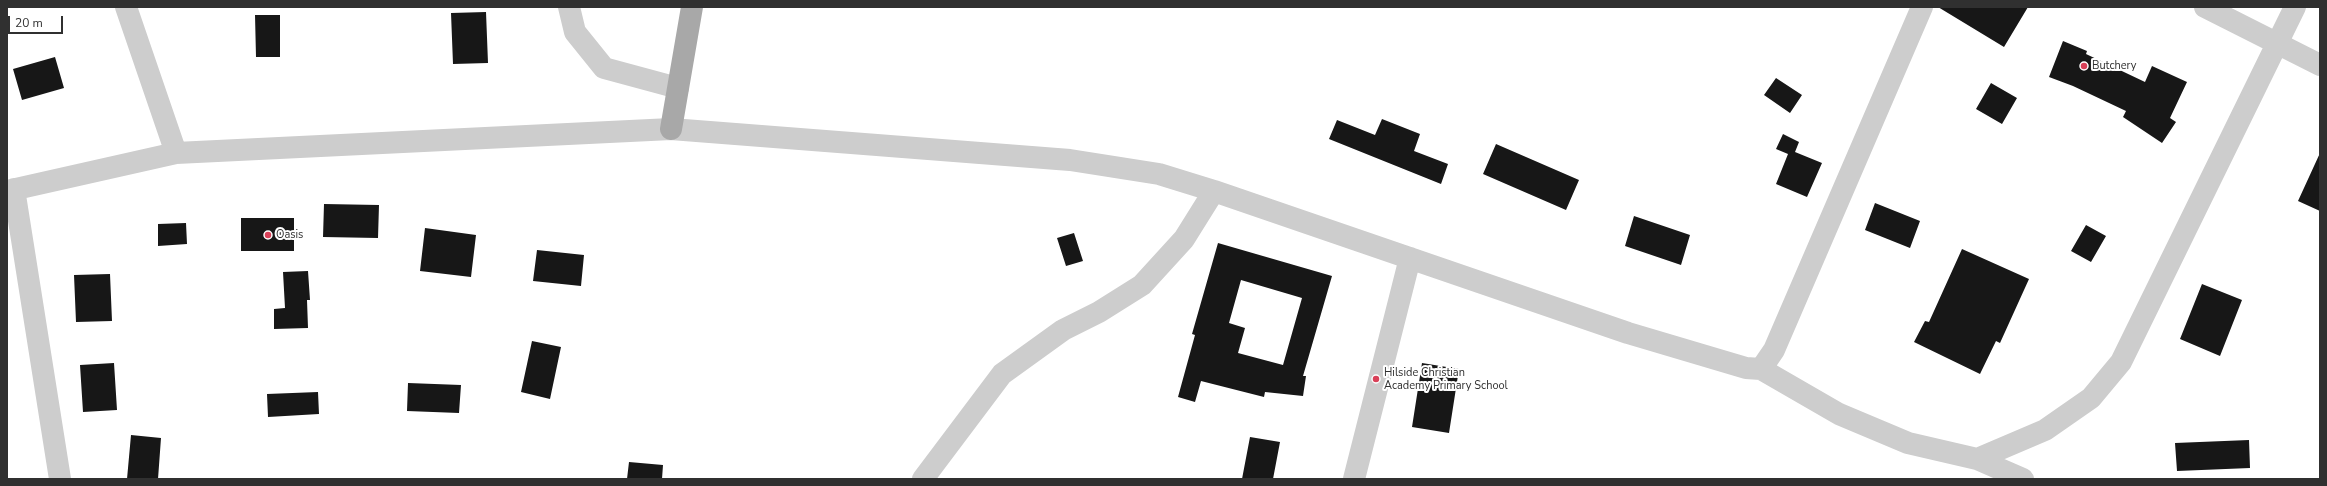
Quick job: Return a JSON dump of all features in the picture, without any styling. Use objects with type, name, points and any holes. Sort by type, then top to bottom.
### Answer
[{"type":"main road","points":[[671,129],[692,7]]},
{"type":"street","points":[[126,7],[176,153]]},
{"type":"street","points":[[569,7],[575,32],[604,68],[678,88]]},
{"type":"street","points":[[1761,369],[1774,350],[1922,7]]},
{"type":"street","points":[[2205,7],[2320,65]]},
{"type":"street","points":[[1977,459],[2045,430],[2091,398],[2121,362],[2295,7]]},
{"type":"street","points":[[60,479],[11,190],[176,153],[671,129],[1070,160],[1158,174],[1214,191],[1628,333],[1746,368],[1761,369],[1839,414],[1901,440],[1977,459],[2023,479]]},
{"type":"street","points":[[924,479],[1002,374],[1063,330],[1099,312],[1142,285],[1184,239],[1214,191]]},
{"type":"street","points":[[1354,479],[1410,258]]},
{"type":"building","points":[[1938,7],[2028,7],[2004,47]]},
{"type":"building","points":[[486,12],[488,63],[453,64],[451,13]]},
{"type":"building","points":[[255,15],[280,15],[280,57],[256,57]]},
{"type":"building","points":[[2063,41],[2087,51],[2086,54],[2145,82],[2152,66],[2187,82],[2170,118],[2176,122],[2162,143],[2123,117],[2126,111],[2073,86],[2049,77]]},
{"type":"building","points":[[55,57],[64,88],[22,100],[13,69]]},
{"type":"building","points":[[1776,78],[1802,95],[1790,113],[1764,95]]},
{"type":"building","points":[[1991,83],[2017,98],[2002,124],[1976,109]]},
{"type":"building","points":[[1382,119],[1420,134],[1414,151],[1448,164],[1441,184],[1329,139],[1337,120],[1375,135]]},
{"type":"building","points":[[1783,134],[1799,142],[1795,152],[1822,163],[1807,197],[1776,184],[1788,154],[1776,149]]},
{"type":"building","points":[[1496,144],[1579,180],[1566,210],[1483,174]]},
{"type":"building","points":[[2320,153],[2320,211],[2298,201]]},
{"type":"building","points":[[1875,203],[1920,221],[1910,248],[1865,230]]},
{"type":"building","points":[[324,204],[379,205],[378,238],[323,237]]},
{"type":"building","points":[[1634,216],[1690,235],[1681,265],[1625,246]]},
{"type":"building","name":"Oasis","points":[[241,218],[294,218],[294,251],[241,251]]},
{"type":"building","points":[[186,223],[187,244],[158,246],[158,224]]},
{"type":"building","points":[[2086,225],[2106,236],[2091,262],[2071,251]]},
{"type":"building","points":[[425,228],[476,235],[471,277],[420,271]]},
{"type":"building","points":[[1074,233],[1083,261],[1066,266],[1057,238]]},
{"type":"building","points":[[1218,243],[1332,276],[1303,376],[1306,376],[1303,396],[1265,392],[1264,397],[1201,381],[1195,402],[1178,397],[1195,335],[1192,334]],"holes":[[[1241,280],[1302,298],[1283,365],[1238,353],[1245,328],[1229,323]]]},
{"type":"building","points":[[1962,249],[2029,279],[2000,343],[1996,341],[1980,374],[1914,342],[1925,321],[1929,322]]},
{"type":"building","points":[[537,250],[584,255],[581,286],[533,281]]},
{"type":"building","points":[[308,271],[310,300],[307,300],[308,328],[274,329],[274,309],[285,308],[283,272]]},
{"type":"building","points":[[110,274],[112,321],[76,322],[74,275]]},
{"type":"building","points":[[2202,284],[2242,300],[2220,356],[2180,339]]},
{"type":"building","points":[[532,341],[561,347],[550,399],[521,392]]},
{"type":"building","points":[[114,363],[117,410],[83,412],[80,365]]},
{"type":"building","points":[[1422,363],[1459,369],[1449,433],[1412,427]]},
{"type":"building","points":[[408,383],[461,385],[459,413],[407,411]]},
{"type":"building","points":[[318,392],[319,414],[268,417],[267,394]]},
{"type":"building","points":[[131,435],[161,438],[158,479],[127,479]]},
{"type":"building","points":[[1250,437],[1280,442],[1273,479],[1242,479]]},
{"type":"building","points":[[2249,440],[2250,468],[2177,471],[2175,443]]},
{"type":"building","points":[[629,462],[663,465],[662,479],[627,479]]},
{"type":"place","name":"Butchery","points":[[2084,66]]},
{"type":"place","name":"Oasis","points":[[268,235]]},
{"type":"place","name":"Hilside Christian Academy Primary School","points":[[1376,379]]}]
